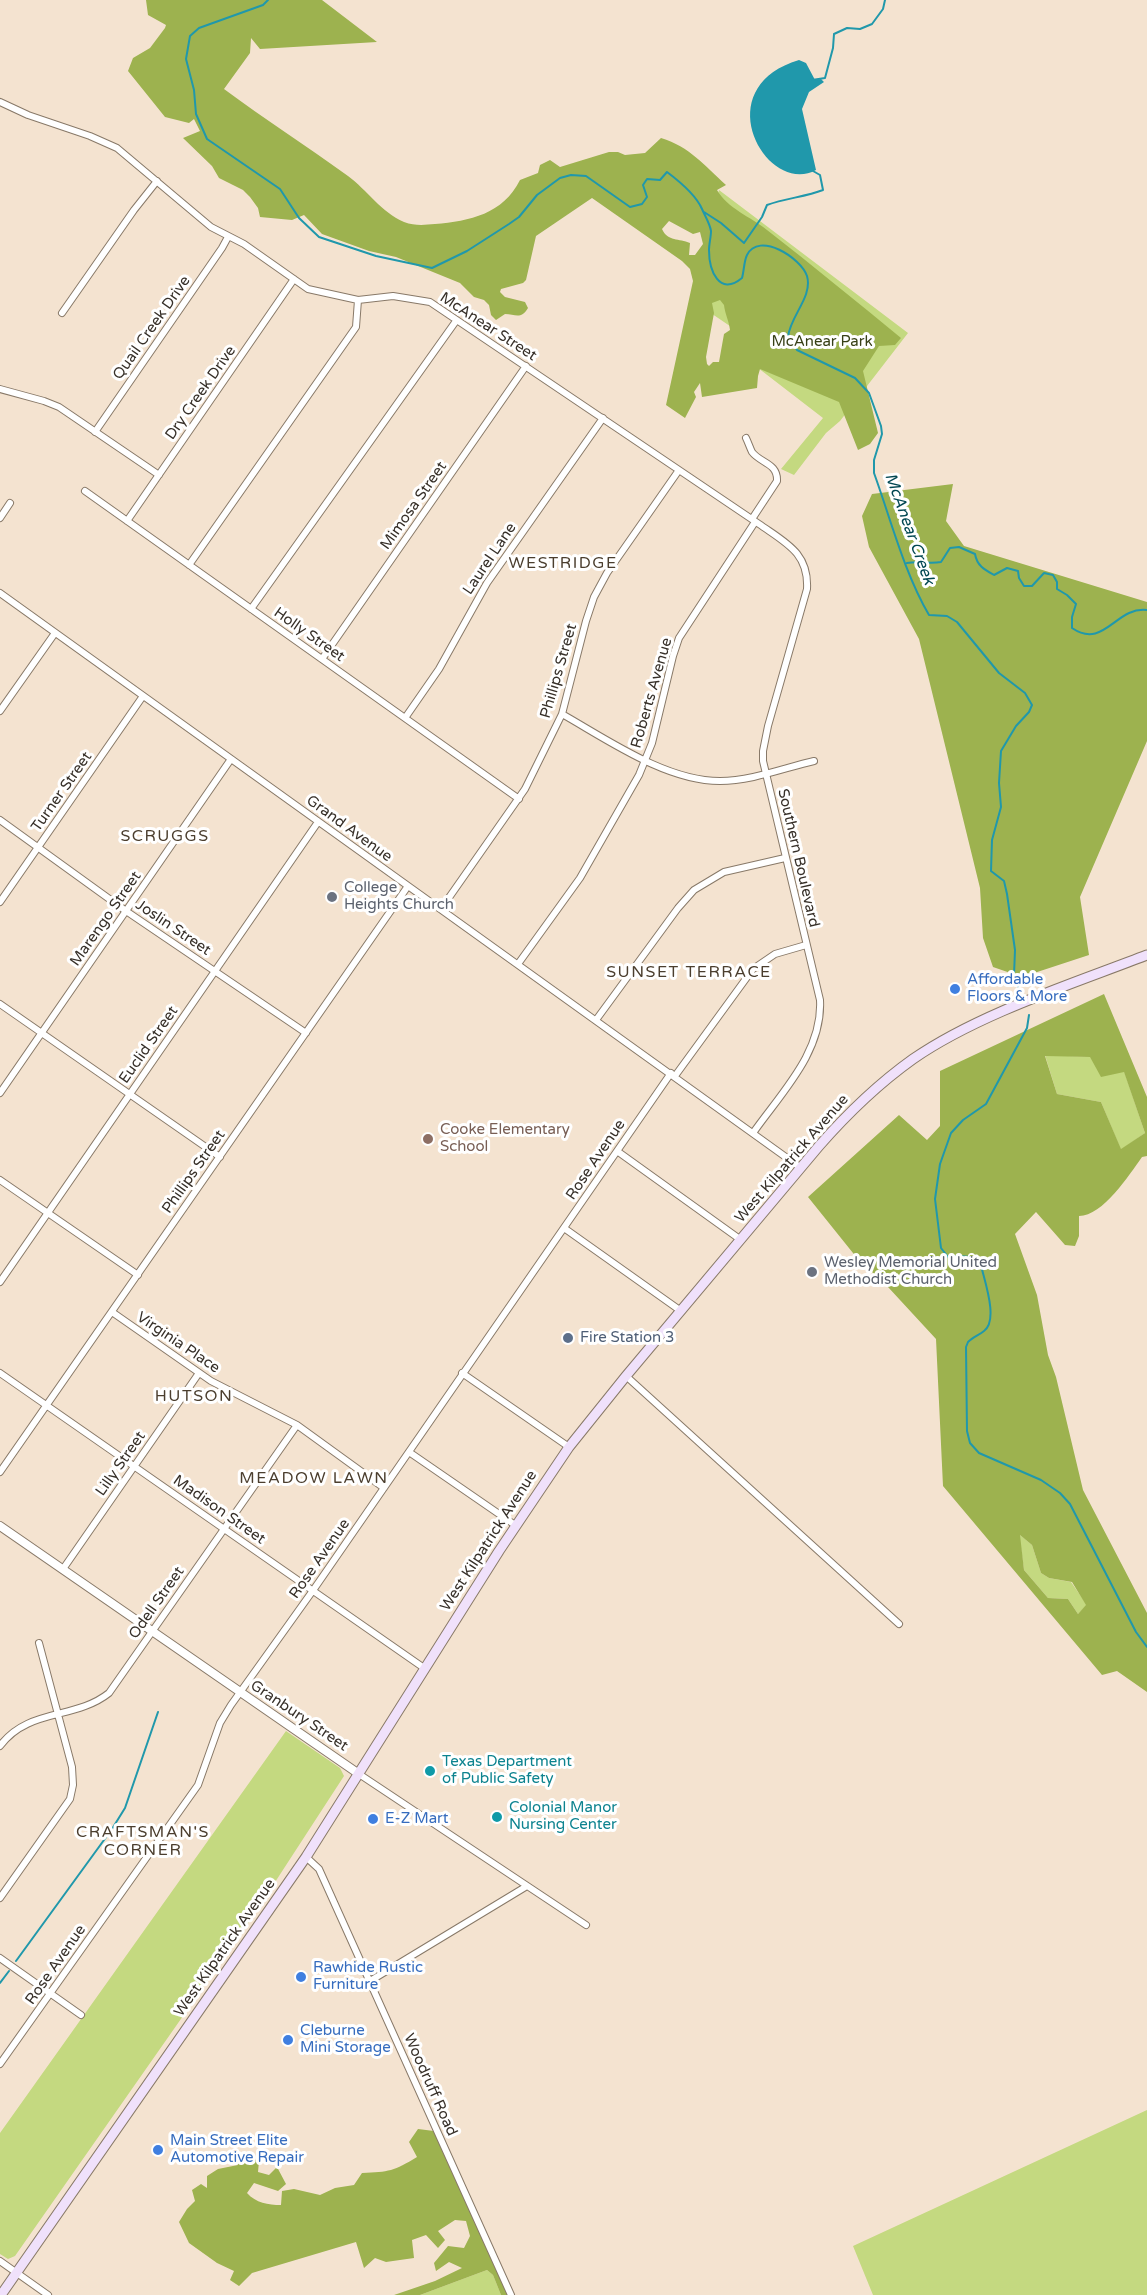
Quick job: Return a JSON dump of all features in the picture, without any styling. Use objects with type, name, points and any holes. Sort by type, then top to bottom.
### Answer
[{"type":"main road","name":"West Kilpatrick Avenue","points":[[1,2295],[306,1857],[515,1525],[569,1447],[801,1168],[843,1119],[915,1058],[960,1032],[996,1015],[1147,955]]},
{"type":"street","name":"McAnear Street","points":[[0,102],[28,115],[108,144],[131,159],[203,221],[244,244],[308,289],[358,300],[393,296],[430,302],[754,520],[797,552],[807,574]]},
{"type":"street","points":[[62,314],[134,210],[157,181]]},
{"type":"street","name":"Quail Creek Drive","points":[[95,432],[228,237]]},
{"type":"street","name":"Dry Creek Drive","points":[[127,520],[294,279]]},
{"type":"street","points":[[189,565],[356,327],[358,300]]},
{"type":"street","points":[[251,609],[456,321]]},
{"type":"street","name":"Mimosa Street","points":[[322,659],[526,366]]},
{"type":"street","points":[[0,389],[51,403],[159,475]]},
{"type":"street","name":"Laurel Lane","points":[[405,718],[439,669],[487,583],[603,418]]},
{"type":"street","name":"Roberts Avenue","points":[[518,964],[580,878],[611,827],[646,760],[679,638],[777,481],[773,466],[753,453],[746,438]]},
{"type":"street","name":"Phillips Street","points":[[441,909],[519,799],[562,714],[594,597],[607,573],[679,470]]},
{"type":"street","name":"Holly Street","points":[[85,490],[519,799]]},
{"type":"street","points":[[0,518],[10,503]]},
{"type":"street","name":"Southern Boulevard","points":[[753,1133],[804,1061],[820,1023],[820,1000],[765,772],[763,751],[806,596],[807,574]]},
{"type":"street","name":"Grand Avenue","points":[[0,593],[801,1168]]},
{"type":"street","points":[[0,711],[55,633]]},
{"type":"street","name":"Turner Street","points":[[0,902],[143,696]]},
{"type":"street","points":[[562,714],[674,774],[703,780],[723,781],[814,761]]},
{"type":"street","name":"Marengo Street","points":[[0,1093],[231,759]]},
{"type":"street","name":"Joslin Street","points":[[0,820],[126,911],[306,1033]]},
{"type":"street","name":"Euclid Street","points":[[0,1282],[318,822]]},
{"type":"street","points":[[596,1020],[678,908],[694,890],[724,872],[786,858]]},
{"type":"street","name":"Phillips Street","points":[[0,1472],[408,886]]},
{"type":"street","name":"Rose Avenue","points":[[0,2064],[198,1785],[220,1723],[240,1692],[314,1590],[617,1151],[753,969],[785,950],[806,945]]},
{"type":"street","points":[[0,1004],[220,1156]]},
{"type":"street","points":[[617,1151],[741,1240]]},
{"type":"street","points":[[0,1180],[138,1275]]},
{"type":"street","points":[[564,1228],[681,1311]]},
{"type":"street","name":"Virginia Place","points":[[112,1312],[199,1373],[236,1395],[297,1425],[384,1488]]},
{"type":"street","name":"Lilly Street","points":[[63,1569],[199,1373]]},
{"type":"street","points":[[462,1373],[569,1447]]},
{"type":"street","name":"Madison Street","points":[[0,1374],[424,1668]]},
{"type":"street","points":[[626,1376],[899,1624]]},
{"type":"street","name":"Odell Street","points":[[0,1746],[9,1735],[25,1723],[90,1705],[109,1693],[297,1425]]},
{"type":"street","points":[[409,1452],[515,1525]]},
{"type":"street","name":"Granbury Street","points":[[0,1526],[359,1774],[586,1925]]},
{"type":"street","points":[[0,1898],[70,1799],[74,1777],[39,1644]]},
{"type":"street","name":"Woodruff Road","points":[[306,1857],[319,1869],[511,2295]]},
{"type":"street","points":[[370,1981],[527,1886]]},
{"type":"street","points":[[0,1958],[81,2015]]},
{"type":"street","points":[[0,2261],[48,2295]]},
{"type":"green space","points":[[146,0],[322,0],[377,42],[260,49],[251,38],[250,53],[224,89],[348,176],[388,213],[404,222],[416,225],[461,221],[484,214],[504,201],[520,180],[538,173],[540,165],[550,160],[560,167],[609,152],[625,155],[645,153],[661,138],[680,146],[696,157],[726,185],[717,190],[727,202],[767,230],[901,338],[895,345],[879,346],[863,371],[878,433],[870,444],[858,450],[839,402],[760,369],[757,388],[702,397],[700,383],[694,392],[696,397],[685,418],[666,405],[693,281],[690,269],[592,198],[536,236],[526,280],[523,283],[501,289],[500,292],[505,297],[525,302],[528,308],[518,316],[505,314],[496,320],[491,315],[489,305],[484,300],[474,297],[460,283],[396,257],[369,251],[322,234],[304,215],[292,220],[260,217],[258,208],[250,197],[243,190],[219,178],[212,166],[183,138],[200,131],[194,119],[189,123],[165,117],[128,71],[133,58],[150,48],[165,28],[166,25],[148,15]],"holes":[[[669,221],[693,234],[700,232],[703,244],[695,255],[689,255],[690,243],[671,238],[664,233],[662,229]],[[720,300],[724,305],[730,330],[724,334],[719,362],[713,362],[709,366],[706,357],[714,313],[712,303]]]},
{"type":"green space","name":"McAnear Park","points":[[719,190],[908,333],[840,421],[826,433],[794,475],[781,469],[823,418],[749,361],[755,343],[690,299]]},
{"type":"green space","points":[[953,484],[946,521],[964,546],[1147,602],[1147,741],[1080,897],[1089,955],[1022,977],[993,967],[983,938],[980,888],[919,639],[869,547],[862,516],[872,494]]},
{"type":"green space","points":[[1104,994],[1147,1097],[1147,1156],[1142,1157],[1123,1184],[1106,1202],[1088,1214],[1079,1216],[1079,1236],[1075,1246],[1065,1245],[1036,1212],[1015,1234],[1037,1295],[1048,1355],[1056,1377],[1083,1490],[1147,1613],[1147,1692],[1117,1671],[1102,1675],[943,1486],[936,1339],[888,1287],[857,1258],[808,1197],[899,1115],[927,1140],[940,1126],[940,1071]],"holes":[[[1045,1056],[1090,1057],[1101,1077],[1124,1072],[1145,1133],[1121,1149],[1101,1102],[1057,1094]],[[1020,1535],[1032,1545],[1041,1573],[1049,1578],[1072,1582],[1086,1605],[1078,1614],[1068,1599],[1048,1598],[1024,1570]]]},
{"type":"green space","points":[[1045,1055],[1090,1057],[1124,1071],[1145,1133],[1121,1150],[1101,1102],[1057,1094]]},
{"type":"green space","points":[[1019,1534],[1032,1545],[1041,1573],[1049,1578],[1071,1582],[1087,1605],[1078,1614],[1068,1599],[1048,1598],[1024,1570]]},
{"type":"green space","points":[[286,1731],[340,1768],[344,1776],[253,1916],[15,2256],[8,2259],[0,2254],[0,2133]]},
{"type":"green space","points":[[1147,2110],[1147,2295],[873,2295],[853,2246]]},
{"type":"green space","points":[[418,2129],[434,2131],[509,2295],[501,2295],[493,2275],[487,2270],[420,2295],[394,2295],[435,2281],[462,2268],[449,2262],[436,2271],[434,2263],[448,2246],[464,2248],[470,2236],[466,2221],[455,2220],[438,2231],[445,2240],[438,2248],[426,2235],[412,2240],[414,2258],[386,2262],[375,2258],[364,2268],[356,2242],[252,2273],[239,2286],[230,2280],[234,2271],[217,2263],[189,2243],[179,2222],[195,2201],[192,2190],[201,2184],[207,2188],[207,2176],[218,2169],[238,2165],[237,2161],[245,2157],[259,2161],[258,2172],[269,2175],[277,2167],[286,2184],[278,2191],[254,2183],[247,2193],[262,2203],[281,2205],[282,2191],[294,2189],[320,2195],[335,2188],[354,2185],[362,2173],[391,2170],[409,2162],[417,2157],[409,2142]]},
{"type":"green space","points":[[487,2270],[493,2275],[501,2295],[420,2295]]},
{"type":"water","points":[[799,60],[806,63],[815,80],[821,79],[824,82],[809,92],[802,109],[816,170],[797,174],[779,168],[764,154],[754,136],[750,114],[755,93],[771,74]]},
{"type":"waterway","name":"McAnear Creek","points":[[268,0],[263,5],[199,28],[190,36],[186,59],[194,90],[196,114],[207,139],[280,189],[299,218],[319,237],[376,256],[432,268],[467,251],[519,217],[537,195],[560,178],[571,175],[586,176],[630,207],[642,204],[647,197],[643,185],[647,179],[660,180],[667,172],[691,194],[709,223],[711,231],[709,258],[713,273],[721,283],[734,283],[742,278],[747,255],[753,248],[761,246],[770,246],[789,255],[803,269],[807,276],[807,291],[788,337],[797,350],[855,378],[869,393],[882,434],[874,460],[874,473],[905,564],[920,598],[929,615],[947,616],[957,622],[999,673],[1025,693],[1032,705],[1001,751],[999,783],[1001,807],[992,840],[991,871],[1004,881],[1015,950],[1014,975],[1019,989]]},
{"type":"waterway","points":[[812,80],[825,78],[833,48],[834,34],[847,28],[860,29],[872,24],[883,9],[885,0]]},
{"type":"waterway","points":[[704,212],[744,243],[762,217],[767,205],[823,190],[820,175],[813,171]]},
{"type":"waterway","points":[[907,563],[941,562],[950,548],[959,547],[975,554],[980,565],[994,575],[1007,568],[1018,571],[1024,586],[1032,586],[1044,573],[1053,575],[1057,582],[1057,589],[1076,604],[1072,617],[1072,628],[1083,633],[1093,634],[1102,631],[1127,614],[1147,610]]},
{"type":"waterway","name":"McAnear Creek","points":[[1029,1015],[1027,1028],[986,1104],[963,1120],[951,1133],[940,1164],[935,1199],[941,1248],[948,1257],[970,1257],[978,1261],[981,1265],[990,1309],[988,1326],[968,1342],[966,1347],[967,1431],[970,1443],[979,1453],[1041,1480],[1060,1493],[1070,1504],[1136,1632],[1147,1647]]},
{"type":"waterway","points":[[16,1961],[125,1808],[158,1712]]},
{"type":"waterway","points":[[0,1983],[9,1971]]},
{"type":"place","name":"College Heights Church","points":[[332,897]]},
{"type":"place","name":"Affordable Floors & More","points":[[955,989]]},
{"type":"place","name":"Cooke Elementary School","points":[[428,1139]]},
{"type":"place","name":"Wesley Memorial United Methodist Church","points":[[812,1272]]},
{"type":"place","name":"Fire Station 3","points":[[568,1338]]},
{"type":"place","name":"Texas Department of Public Safety","points":[[430,1771]]},
{"type":"place","name":"Colonial Manor Nursing Center","points":[[497,1817]]},
{"type":"place","name":"E-Z Mart","points":[[373,1819]]},
{"type":"place","name":"Rawhide Rustic Furniture","points":[[301,1977]]},
{"type":"place","name":"Cleburne Mini Storage","points":[[288,2040]]},
{"type":"place","name":"Main Street Elite Automotive Repair","points":[[158,2150]]},
{"type":"district","name":"WESTRIDGE","points":[[563,564]]},
{"type":"district","name":"SCRUGGS","points":[[165,837]]},
{"type":"district","name":"SUNSET TERRACE","points":[[689,973]]},
{"type":"district","name":"HUTSON","points":[[194,1397]]},
{"type":"district","name":"MEADOW LAWN","points":[[314,1479]]},
{"type":"district","name":"CRAFTSMAN'S CORNER","points":[[143,1842]]}]
